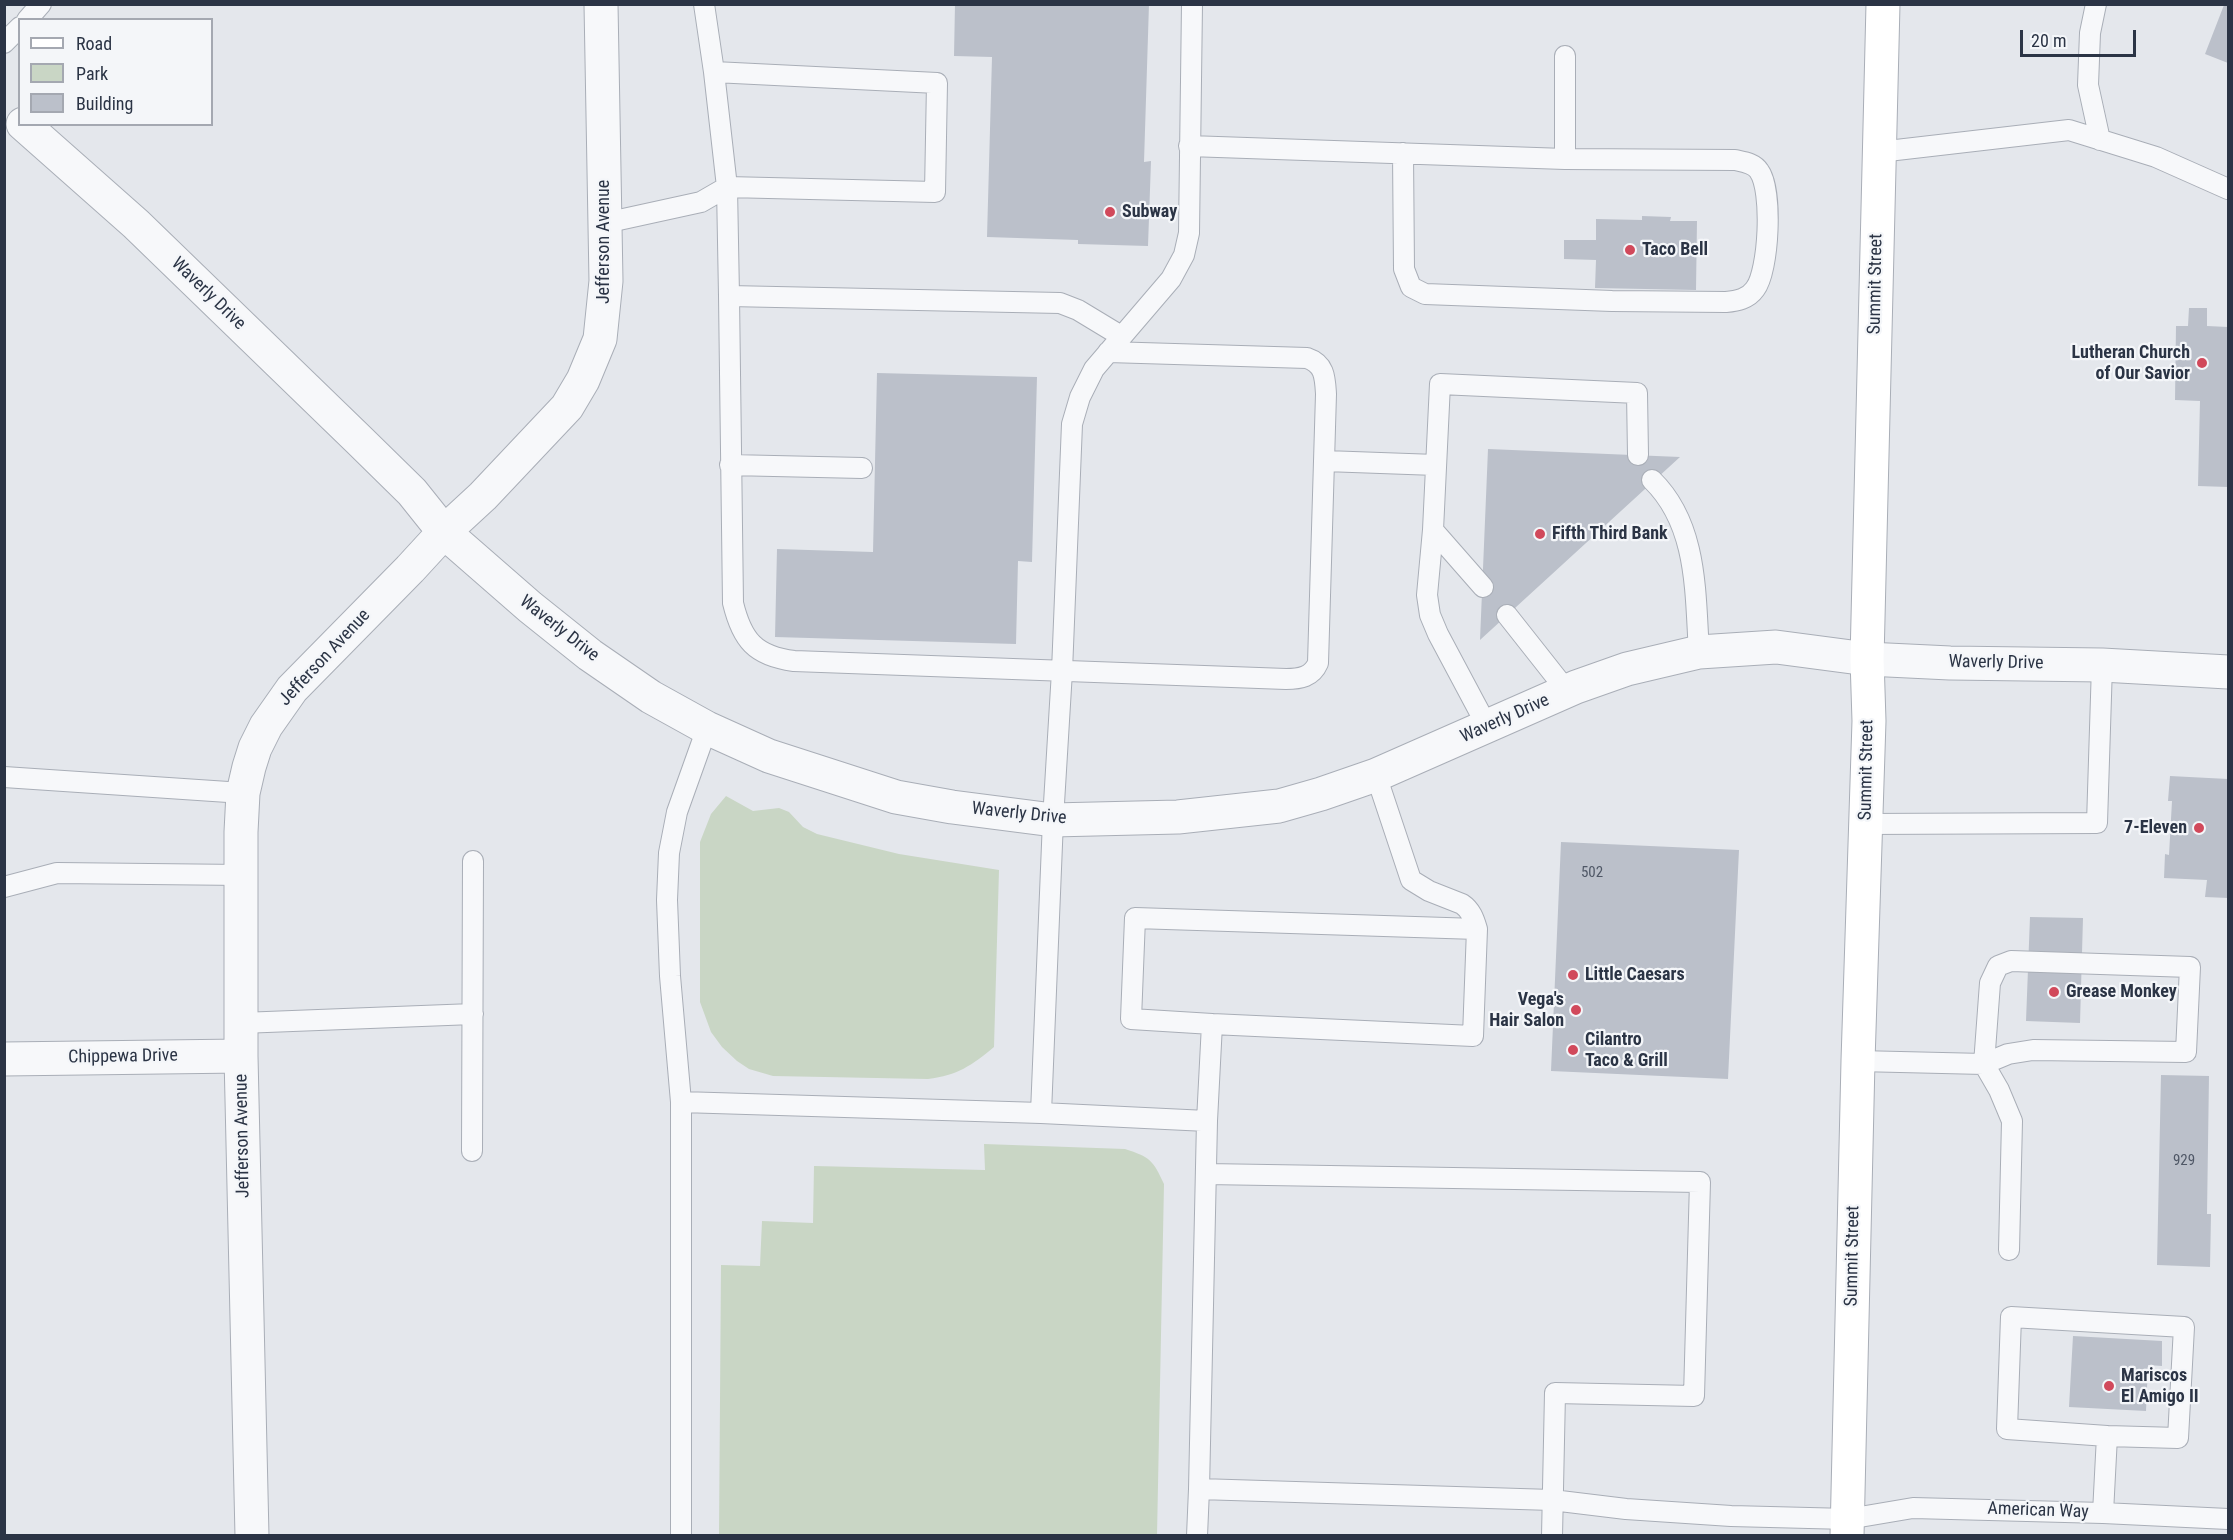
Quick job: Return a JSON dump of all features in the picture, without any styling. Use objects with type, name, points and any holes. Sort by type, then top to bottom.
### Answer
[{"type":"main road","name":"Summit Street","points":[[1847,1527],[1869,721],[1867,659],[1882,4]]},
{"type":"street","name":"Jefferson Avenue","points":[[252,1536],[241,1056],[243,793],[255,748],[270,718],[292,689],[444,532],[483,496],[567,407],[583,380],[600,339],[606,281],[601,4]]},
{"type":"street","points":[[4,108],[18,119]]},
{"type":"street","name":"Waverly Drive","points":[[25,126],[135,224],[359,440],[412,492],[444,532],[530,608],[590,655],[651,697],[707,728],[769,756],[896,797],[1053,820],[1156,818],[1279,806],[1376,775],[1567,691],[1627,669],[1699,652],[1776,647],[1867,659],[1950,663],[2102,665],[2229,672]]},
{"type":"street","name":"Chippewa Drive","points":[[4,1059],[241,1056]]},
{"type":"lane","points":[[29,18],[41,4]]},
{"type":"lane","points":[[704,4],[727,187],[733,603],[743,633],[767,656],[794,662],[832,664],[1286,679],[1301,678],[1312,673],[1318,663],[1319,650],[1325,461],[1325,380],[1321,367],[1312,360],[1108,352]]},
{"type":"lane","points":[[1041,1113],[1072,424],[1075,410],[1094,369],[1171,279],[1184,255],[1189,233],[1192,4]]},
{"type":"lane","points":[[2096,4],[2090,33],[2088,85],[2100,140]]},
{"type":"lane","points":[[4,43],[18,29]]},
{"type":"lane","points":[[1565,56],[1565,159]]},
{"type":"lane","points":[[604,223],[700,202],[727,187],[935,192],[937,82],[714,72]]},
{"type":"lane","points":[[1879,152],[2069,130],[2156,157],[2229,189]]},
{"type":"lane","points":[[1189,146],[1403,153],[1565,159],[1735,160],[1747,162],[1759,169],[1766,188],[1765,254],[1761,277],[1756,289],[1739,301],[1612,301],[1425,294],[1411,287],[1404,269],[1403,153]]},
{"type":"lane","points":[[729,296],[1060,303],[1078,310],[1121,336]]},
{"type":"lane","points":[[1487,726],[1443,645],[1430,615],[1427,595],[1433,530],[1440,384],[1637,393],[1638,455]]},
{"type":"lane","points":[[1325,461],[1436,465]]},
{"type":"lane","points":[[730,465],[862,468]]},
{"type":"lane","points":[[1652,480],[1666,494],[1684,528],[1694,576],[1699,652]]},
{"type":"lane","points":[[1433,530],[1483,587]]},
{"type":"lane","points":[[1507,615],[1567,691]]},
{"type":"lane","points":[[1866,824],[2097,823],[2102,665]]},
{"type":"lane","points":[[681,1536],[681,1102],[670,976],[667,900],[669,853],[677,812],[707,728]]},
{"type":"lane","points":[[1376,775],[1411,880],[1429,891],[1466,907],[1474,920],[1477,929],[1473,1036],[1131,1019],[1135,918],[1477,929]]},
{"type":"lane","points":[[4,777],[243,793]]},
{"type":"lane","points":[[472,1151],[473,861]]},
{"type":"lane","points":[[4,887],[57,873],[242,875]]},
{"type":"lane","points":[[1858,1061],[1984,1064],[2008,1054],[2033,1050],[2186,1052],[2190,967],[2012,961],[1998,966],[1990,983],[1984,1064],[1999,1090],[2012,1121],[2009,1250]]},
{"type":"lane","points":[[241,1023],[473,1014]]},
{"type":"lane","points":[[1197,1536],[1207,1121],[1212,1024]]},
{"type":"lane","points":[[681,1102],[1041,1113],[1207,1121]]},
{"type":"lane","points":[[1206,1174],[1700,1182],[1694,1396],[1555,1393],[1552,1536]]},
{"type":"lane","points":[[2011,1317],[2184,1327],[2178,1438],[2107,1436],[2007,1429],[2011,1317]]},
{"type":"lane","points":[[2103,1513],[2107,1436]]},
{"type":"lane","name":"American Way","points":[[1199,1489],[1552,1500],[1626,1509],[1847,1527],[1913,1508],[2229,1519]]},
{"type":"green space","points":[[726,796],[753,811],[779,808],[789,812],[803,827],[817,834],[899,854],[999,870],[994,1047],[964,1069],[928,1079],[773,1076],[749,1069],[722,1047],[711,1032],[700,1002],[700,842],[711,814]]},
{"type":"green space","points":[[984,1144],[1125,1149],[1150,1160],[1164,1184],[1157,1535],[719,1535],[721,1265],[760,1266],[762,1221],[813,1223],[814,1166],[985,1170]]},
{"type":"building","points":[[955,4],[1149,4],[1144,162],[1151,161],[1148,246],[1078,244],[1078,240],[987,237],[992,57],[954,56]]},
{"type":"building","points":[[2224,5],[2228,5],[2228,63],[2205,54]]},
{"type":"building","name":"Taco Bell","points":[[1642,216],[1671,217],[1670,221],[1697,221],[1696,290],[1595,288],[1596,260],[1564,259],[1564,240],[1596,240],[1596,219],[1642,220]]},
{"type":"building","name":"Lutheran Church of Our Savior","points":[[2189,308],[2207,308],[2207,326],[2228,327],[2228,487],[2198,486],[2200,401],[2175,400],[2176,326],[2188,326]]},
{"type":"building","points":[[877,373],[1037,377],[1032,562],[1018,561],[1016,644],[775,637],[777,549],[873,552]]},
{"type":"building","name":"Fifth Third Bank","points":[[1488,449],[1680,457],[1480,640]]},
{"type":"building","name":"7-Eleven","points":[[2170,776],[2228,779],[2228,898],[2205,897],[2207,880],[2164,878],[2165,854],[2169,855],[2172,801],[2168,801]]},
{"type":"building","points":[[1561,842],[1739,850],[1728,1079],[1551,1071]]},
{"type":"building","name":"Grease Monkey","points":[[2030,917],[2083,918],[2080,1023],[2026,1021]]},
{"type":"building","points":[[2161,1075],[2209,1076],[2207,1214],[2211,1214],[2210,1267],[2157,1265]]},
{"type":"building","name":"Mariscos El Amigo II","points":[[2073,1336],[2162,1341],[2162,1366],[2148,1365],[2146,1411],[2069,1407]]},
{"type":"place","name":"Subway","points":[[1110,212]]},
{"type":"place","name":"Taco Bell","points":[[1630,250]]},
{"type":"place","name":"Lutheran Church of Our Savior","points":[[2202,363]]},
{"type":"place","name":"Fifth Third Bank","points":[[1540,534]]},
{"type":"place","name":"7-Eleven","points":[[2199,828]]},
{"type":"place","name":"Little Caesars","points":[[1573,975]]},
{"type":"place","name":"Grease Monkey","points":[[2054,992]]},
{"type":"place","name":"Vega's Hair Salon","points":[[1576,1010]]},
{"type":"place","name":"Cilantro Taco & Grill","points":[[1573,1050]]},
{"type":"place","name":"Mariscos El Amigo II","points":[[2109,1386]]}]
